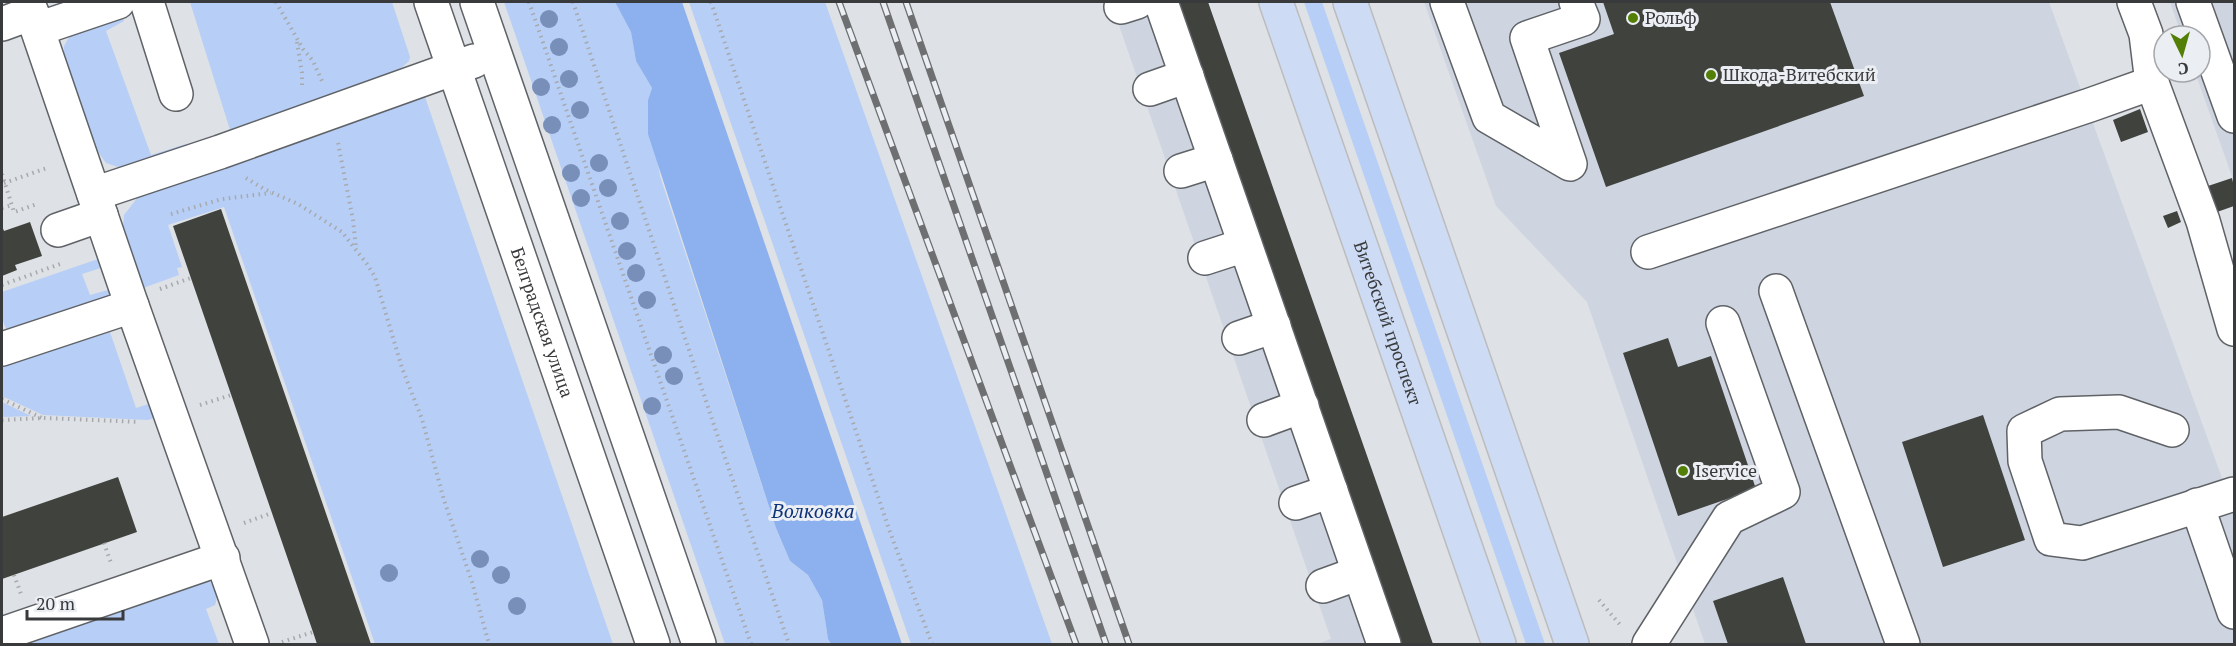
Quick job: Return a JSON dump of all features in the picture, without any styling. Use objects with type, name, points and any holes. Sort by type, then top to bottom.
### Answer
[{"type":"main road","name":"Витебский проспект","points":[[1276,2],[1499,645]]},
{"type":"main road","points":[[1350,2],[1572,645]]},
{"type":"street","points":[[2,24],[33,14],[118,2]]},
{"type":"street","points":[[147,2],[176,94]]},
{"type":"street","name":"Белградская улица","points":[[431,2],[653,645]]},
{"type":"street","points":[[477,2],[699,645]]},
{"type":"street","points":[[1161,2],[1384,645]]},
{"type":"street","points":[[1447,2],[1490,117],[1570,164],[1527,38],[1582,19],[1576,2]]},
{"type":"street","points":[[1648,252],[2152,83],[2146,34],[2134,2]]},
{"type":"street","points":[[2193,2],[2235,116]]},
{"type":"street","points":[[33,14],[132,306],[252,645]]},
{"type":"street","points":[[58,230],[98,204],[220,152],[495,53]]},
{"type":"street","points":[[1150,89],[1187,76]]},
{"type":"street","points":[[2152,84],[2202,221],[2235,329]]},
{"type":"street","points":[[1181,171],[1216,160]]},
{"type":"street","points":[[1205,258],[1245,245]]},
{"type":"street","points":[[1776,291],[1904,645]]},
{"type":"street","points":[[2,349],[132,306]]},
{"type":"street","points":[[1639,640],[1729,518],[1783,492],[1723,323]]},
{"type":"street","points":[[1239,338],[1274,326]]},
{"type":"street","points":[[1264,420],[1302,406]]},
{"type":"street","points":[[2172,430],[2119,411],[2060,414],[2024,431],[2025,461],[2051,539],[2082,543],[2235,494]]},
{"type":"street","points":[[1296,503],[1331,491]]},
{"type":"street","points":[[2197,505],[2235,612]]},
{"type":"street","points":[[2,634],[223,558]]},
{"type":"street","points":[[1323,586],[1359,573]]},
{"type":"path","points":[[276,2],[320,74],[318,117]]},
{"type":"path","points":[[529,2],[751,645]]},
{"type":"path","points":[[573,2],[789,645]]},
{"type":"path","points":[[711,2],[890,532],[932,645]]},
{"type":"path","points":[[296,38],[302,73],[353,220],[356,249]]},
{"type":"path","points":[[220,152],[249,181],[298,204],[342,232],[375,278],[402,368],[422,419],[444,500],[472,582],[489,645]]},
{"type":"path","points":[[4,183],[47,168]]},
{"type":"path","points":[[2,174],[14,212],[42,202]]},
{"type":"path","points":[[171,214],[222,199],[272,192]]},
{"type":"path","points":[[2,208],[12,205]]},
{"type":"path","points":[[2,285],[64,263]]},
{"type":"path","points":[[2,399],[43,418]]},
{"type":"path","points":[[2,420],[43,418],[148,423],[171,415]]},
{"type":"path","points":[[1599,600],[1639,640]]},
{"type":"path","points":[[275,645],[313,632]]},
{"type":"shaded area","points":[[190,2],[392,2],[410,57],[409,61],[399,70],[341,96],[231,133]]},
{"type":"shaded area","points":[[504,2],[615,2],[631,32],[636,61],[652,88],[648,100],[660,176],[776,528],[790,561],[808,575],[822,600],[828,639],[831,644],[725,644]]},
{"type":"shaded area","points":[[689,2],[825,2],[1052,644],[911,644]]},
{"type":"shaded area","points":[[1111,2],[1208,2],[1430,644],[1316,644],[1331,639]]},
{"type":"shaded area","points":[[1304,2],[1322,2],[1545,644],[1526,644]]},
{"type":"shaded area","points":[[1424,2],[2049,2],[2234,511],[2234,644],[1705,644],[1587,302],[1496,206]]},
{"type":"shaded area","points":[[2170,2],[2234,2],[2234,182],[2199,84],[2212,84],[2212,24],[2178,24]]},
{"type":"shaded area","points":[[121,12],[124,21],[106,31],[151,155],[186,144],[188,149],[121,168],[106,163],[96,149],[64,56],[64,46],[72,32]]},
{"type":"shaded area","points":[[424,94],[613,644],[375,644],[224,207],[168,225],[182,267],[177,268],[179,275],[143,288],[123,226],[124,215],[138,197],[335,130]]},
{"type":"shaded area","points":[[101,258],[104,267],[82,274],[90,295],[108,290],[112,300],[8,331],[3,318],[2,292]]},
{"type":"shaded area","points":[[110,332],[136,408],[152,403],[157,417],[148,420],[43,415],[2,396],[2,367]]},
{"type":"shaded area","points":[[2,402],[31,416],[2,417]]},
{"type":"shaded area","points":[[207,579],[214,587],[216,598],[215,605],[206,609],[219,644],[3,644]]},
{"type":"water","name":"Волковка","points":[[615,2],[682,2],[902,644],[831,644],[828,639],[822,600],[808,575],[790,561],[776,528],[648,134],[648,100],[652,88],[636,61],[631,32]]},
{"type":"building","points":[[1177,2],[1208,2],[1433,644],[1401,644]]},
{"type":"building","name":"Шкода-Витебский","points":[[1603,2],[1830,2],[1864,96],[1606,187],[1559,53],[1614,34]]},
{"type":"building","points":[[2140,109],[2148,132],[2121,142],[2113,120]]},
{"type":"building","points":[[2232,178],[2234,206],[2217,212],[2208,186]]},
{"type":"building","points":[[221,209],[371,644],[317,644],[173,226]]},
{"type":"building","points":[[2177,211],[2181,222],[2168,228],[2163,216]]},
{"type":"building","points":[[30,222],[42,256],[15,265],[17,270],[2,276],[2,226],[4,231]]},
{"type":"building","points":[[1668,338],[1678,367],[1711,356],[1756,489],[1678,516],[1623,353]]},
{"type":"building","points":[[1983,415],[2025,540],[1943,567],[1902,442]]},
{"type":"building","points":[[118,477],[137,532],[2,579],[2,517]]},
{"type":"building","points":[[1783,577],[1806,644],[1728,644],[1713,601]]},
{"type":"railway","points":[[839,2],[1076,644]]},
{"type":"railway","points":[[883,2],[1106,644]]},
{"type":"railway","points":[[906,2],[1129,644]]},
{"type":"place","name":"Рольф","points":[[1633,18]]},
{"type":"place","name":"Шкода-Витебский","points":[[1711,75]]},
{"type":"place","name":"Iservice","points":[[1683,471]]}]
